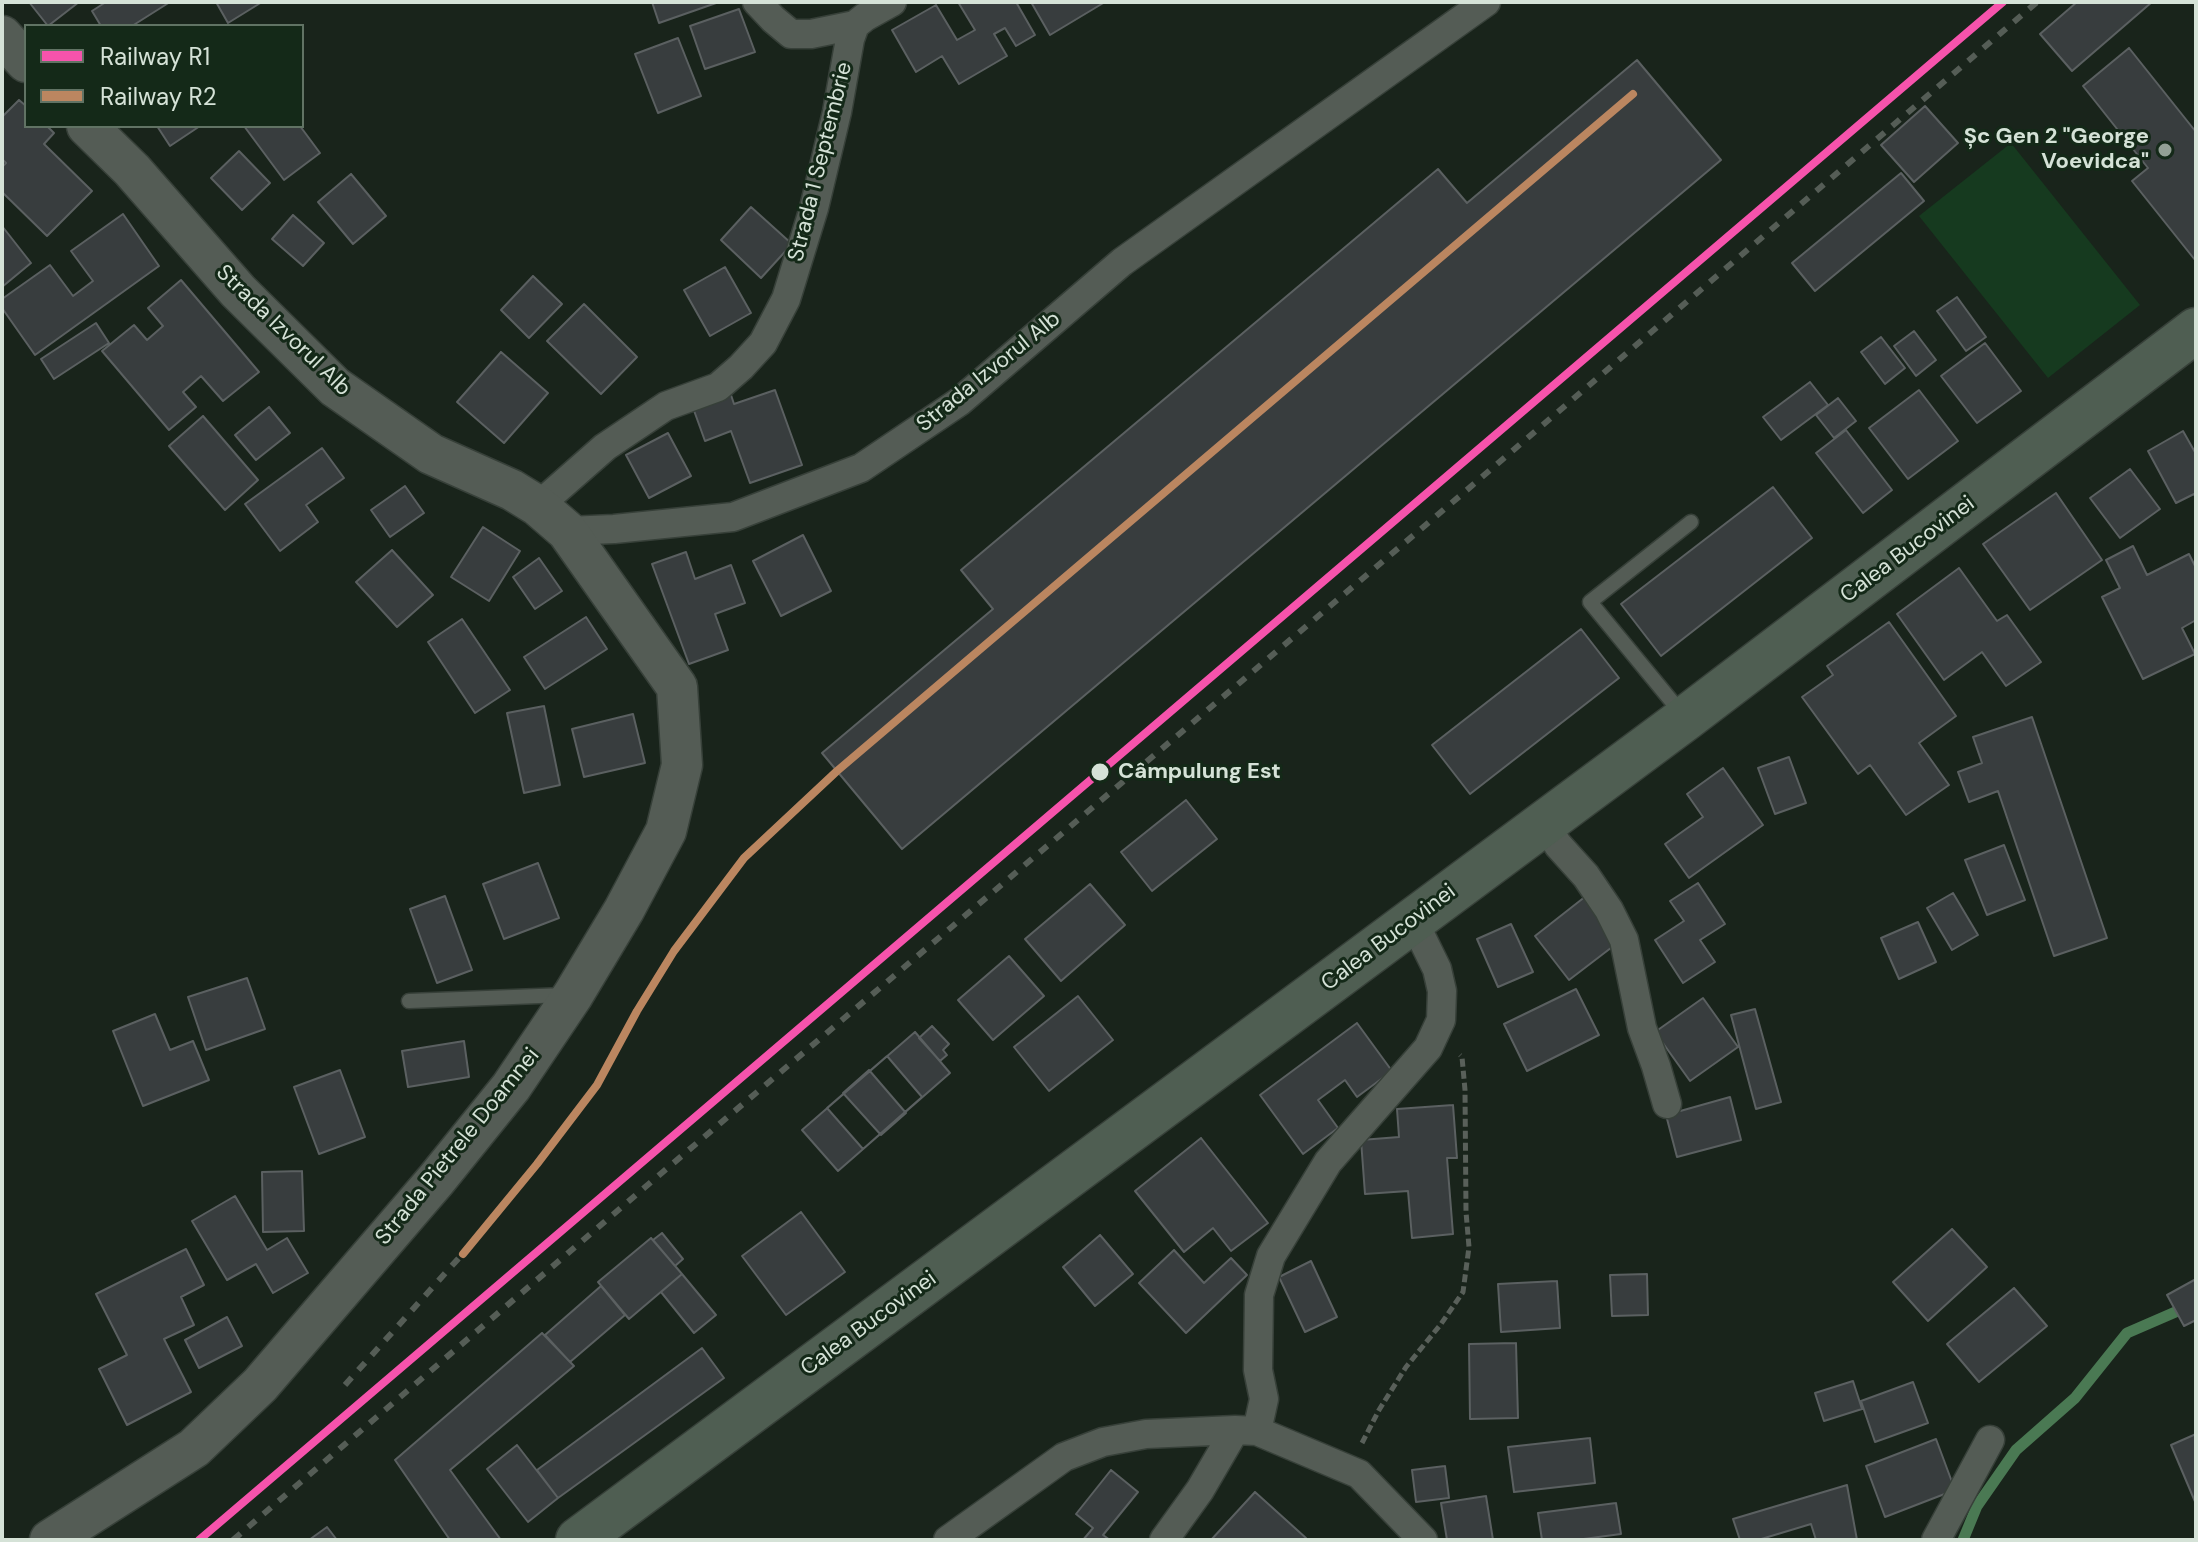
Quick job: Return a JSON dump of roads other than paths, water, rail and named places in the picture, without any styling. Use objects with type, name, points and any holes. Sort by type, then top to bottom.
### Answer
[{"type":"highway","name":"Calea Bucovinei","points":[[578,1540],[1686,718],[2196,330]]},
{"type":"street","points":[[757,2],[791,34],[811,34],[855,25],[892,2]]},
{"type":"street","name":"Strada Izvorul Alb","points":[[89,128],[132,170],[238,291],[335,387],[431,454],[512,490],[552,518],[614,529],[733,517],[861,468],[959,402],[1122,262],[1486,2]]},
{"type":"street","name":"Strada 1 Septembrie","points":[[552,518],[605,447],[666,406],[718,387],[763,343],[786,299],[814,208],[855,25]]},
{"type":"street","points":[[2,36],[24,60]]},
{"type":"street","name":"Strada Pietrele Doamnei","points":[[50,1540],[194,1448],[260,1385],[436,1180],[511,1087],[573,995],[624,910],[666,831],[682,765],[677,687],[552,518]]},
{"type":"street","points":[[1544,823],[1558,845],[1586,876],[1609,910],[1624,940],[1642,1028],[1667,1104]]},
{"type":"street","points":[[1164,1540],[1246,1430],[1264,1399],[1258,1370],[1259,1295],[1271,1256],[1328,1162],[1428,1048],[1441,1020],[1442,991],[1437,969],[1413,920]]},
{"type":"street","points":[[948,1540],[1064,1457],[1103,1442],[1146,1434],[1246,1430],[1359,1474],[1423,1540]]},
{"type":"street","points":[[1936,1540],[1990,1440]]},
{"type":"lane","points":[[1686,718],[1590,602],[1691,522]]},
{"type":"lane","points":[[409,1001],[573,995]]},
{"type":"waterway","points":[[1963,1540],[1977,1506],[2016,1450],[2075,1398],[2127,1333],[2196,1303]]},
{"type":"railway","points":[[233,1540],[2037,2]]},
{"type":"railway","points":[[345,1385],[475,1240],[597,1085],[674,951],[744,858],[837,771],[1633,94]]},
{"type":"rail line","name":"R1","points":[[199,1540],[2003,2]]},
{"type":"rail line","name":"R2","points":[[463,1254],[597,1085],[674,951],[744,858],[837,771],[1633,94]]},
{"type":"place","name":"Șc Gen 2 \"George Voevidca\"","points":[[2165,150]]},
{"type":"place","name":"Câmpulung Est","points":[[1100,772]]}]
